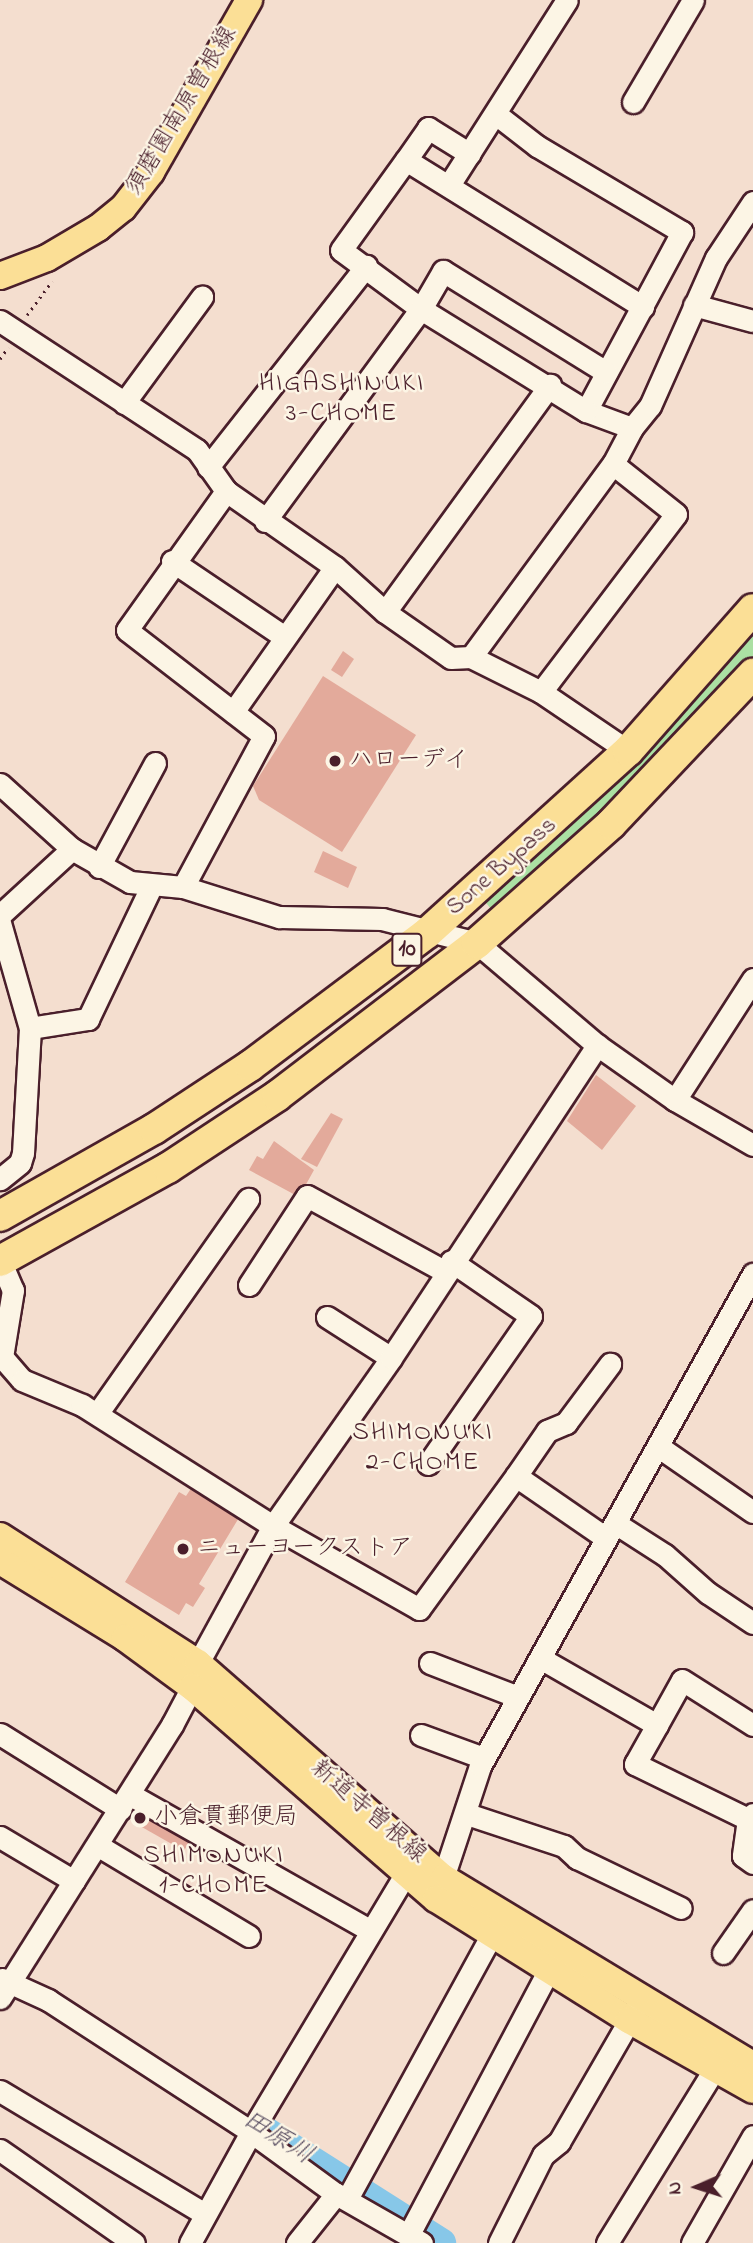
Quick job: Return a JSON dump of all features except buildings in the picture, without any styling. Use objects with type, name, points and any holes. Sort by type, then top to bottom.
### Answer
[{"type":"highway","name":"Sone Bypass","points":[[0,1216],[153,1129],[250,1066],[427,933],[628,751],[753,609]]},
{"type":"highway","name":"Sone Bypass","points":[[0,1260],[168,1168],[278,1096],[477,943],[611,824],[753,674]]},
{"type":"main road","name":"須磨園南原曽根線","points":[[0,276],[47,258],[98,228],[122,208],[151,172],[249,0]]},
{"type":"main road","name":"新道寺曽根線","points":[[0,1536],[195,1675],[440,1888],[491,1936],[549,1970],[753,2065]]},
{"type":"main road","name":"新道寺曽根線","points":[[0,1561],[125,1638],[195,1675],[406,1873],[440,1888],[636,2010],[715,2067],[753,2090]]},
{"type":"street","points":[[449,185],[497,115],[567,0]]},
{"type":"street","points":[[633,102],[693,0]]},
{"type":"street","points":[[497,115],[537,146],[682,232],[586,411]]},
{"type":"street","points":[[470,154],[428,128],[341,250],[421,309],[550,385],[586,411],[632,428]]},
{"type":"street","points":[[406,160],[643,307]]},
{"type":"street","points":[[471,657],[614,464],[632,428],[650,405],[716,258],[753,202]]},
{"type":"street","points":[[208,467],[366,266]]},
{"type":"street","points":[[265,521],[421,309],[443,271],[606,372]]},
{"type":"street","points":[[124,403],[202,297]]},
{"type":"street","points":[[694,305],[753,321]]},
{"type":"street","points":[[7,326],[197,450],[226,491],[265,521],[335,567],[385,612],[451,658],[471,657],[541,692],[628,751]]},
{"type":"street","points":[[385,612],[550,385]]},
{"type":"street","points":[[541,692],[676,514],[614,464]]},
{"type":"street","points":[[184,887],[264,736],[127,630],[173,561],[226,491]]},
{"type":"street","points":[[173,561],[283,636]]},
{"type":"street","points":[[233,712],[283,636],[335,567]]},
{"type":"street","points":[[99,867],[155,763]]},
{"type":"street","points":[[0,784],[72,849],[130,883],[184,887],[279,917],[382,919],[427,933],[477,943],[597,1045],[675,1100],[753,1145]]},
{"type":"street","points":[[0,915],[72,849]]},
{"type":"street","points":[[30,1028],[88,1019],[152,885]]},
{"type":"street","points":[[0,923],[6,968],[30,1028],[23,1153],[20,1163],[0,1179]]},
{"type":"street","points":[[675,1100],[753,979]]},
{"type":"street","points":[[0,1998],[7,1980],[124,1801],[195,1675],[273,1526],[391,1357],[447,1266],[597,1045]]},
{"type":"street","points":[[249,1285],[307,1196],[447,1266],[531,1316],[428,1464]]},
{"type":"street","points":[[97,1415],[248,1199]]},
{"type":"street","points":[[0,1260],[13,1290],[1,1346],[9,1368],[22,1380],[97,1415],[273,1526],[419,1609],[547,1431],[566,1423],[610,1364]]},
{"type":"street","points":[[440,1888],[484,1758],[753,1274]]},
{"type":"street","points":[[327,1317],[391,1357]]},
{"type":"street","points":[[659,1447],[753,1512]]},
{"type":"street","points":[[516,1476],[611,1531],[665,1555],[708,1593],[753,1623]]},
{"type":"street","points":[[540,1658],[657,1725]]},
{"type":"street","points":[[430,1663],[518,1697]]},
{"type":"street","points":[[753,1725],[682,1680],[635,1764],[750,1816],[743,1856],[753,1863]]},
{"type":"street","points":[[0,1734],[369,1930]]},
{"type":"street","points":[[421,1735],[484,1758]]},
{"type":"street","points":[[467,1814],[564,1846],[577,1858],[681,1908]]},
{"type":"street","points":[[0,1837],[74,1881]]},
{"type":"street","points":[[97,1845],[249,1936]]},
{"type":"street","points":[[190,2243],[251,2132],[369,1930],[406,1873]]},
{"type":"street","points":[[723,1953],[750,1920]]},
{"type":"street","points":[[297,2243],[342,2196],[491,1936]]},
{"type":"street","points":[[7,1980],[251,2132],[342,2196],[416,2240],[549,1970]]},
{"type":"street","points":[[499,2243],[542,2155],[559,2142],[636,2010]]},
{"type":"street","points":[[607,2243],[715,2067]]},
{"type":"street","points":[[0,2091],[205,2214]]},
{"type":"street","points":[[692,2243],[753,2136]]},
{"type":"street","points":[[0,2150],[134,2243]]},
{"type":"path","points":[[7,326],[55,275]]},
{"type":"green space","points":[[753,624],[753,656],[728,686],[567,851],[540,867],[491,909],[483,899]]},
{"type":"waterway","name":"田原川","points":[[258,2127],[441,2243]]},
{"type":"place","name":"ハローデイ","points":[[335,761]]},
{"type":"place","name":"ニューヨークストア","points":[[183,1549]]},
{"type":"place","name":"小倉貫郵便局","points":[[140,1818]]},
{"type":"district","name":"HIGASHINUKI 3-CHOME","points":[[342,400]]},
{"type":"district","name":"SHIMONUKI 2-CHOME","points":[[423,1449]]},
{"type":"district","name":"SHIMONUKI 1-CHOME","points":[[214,1872]]}]
